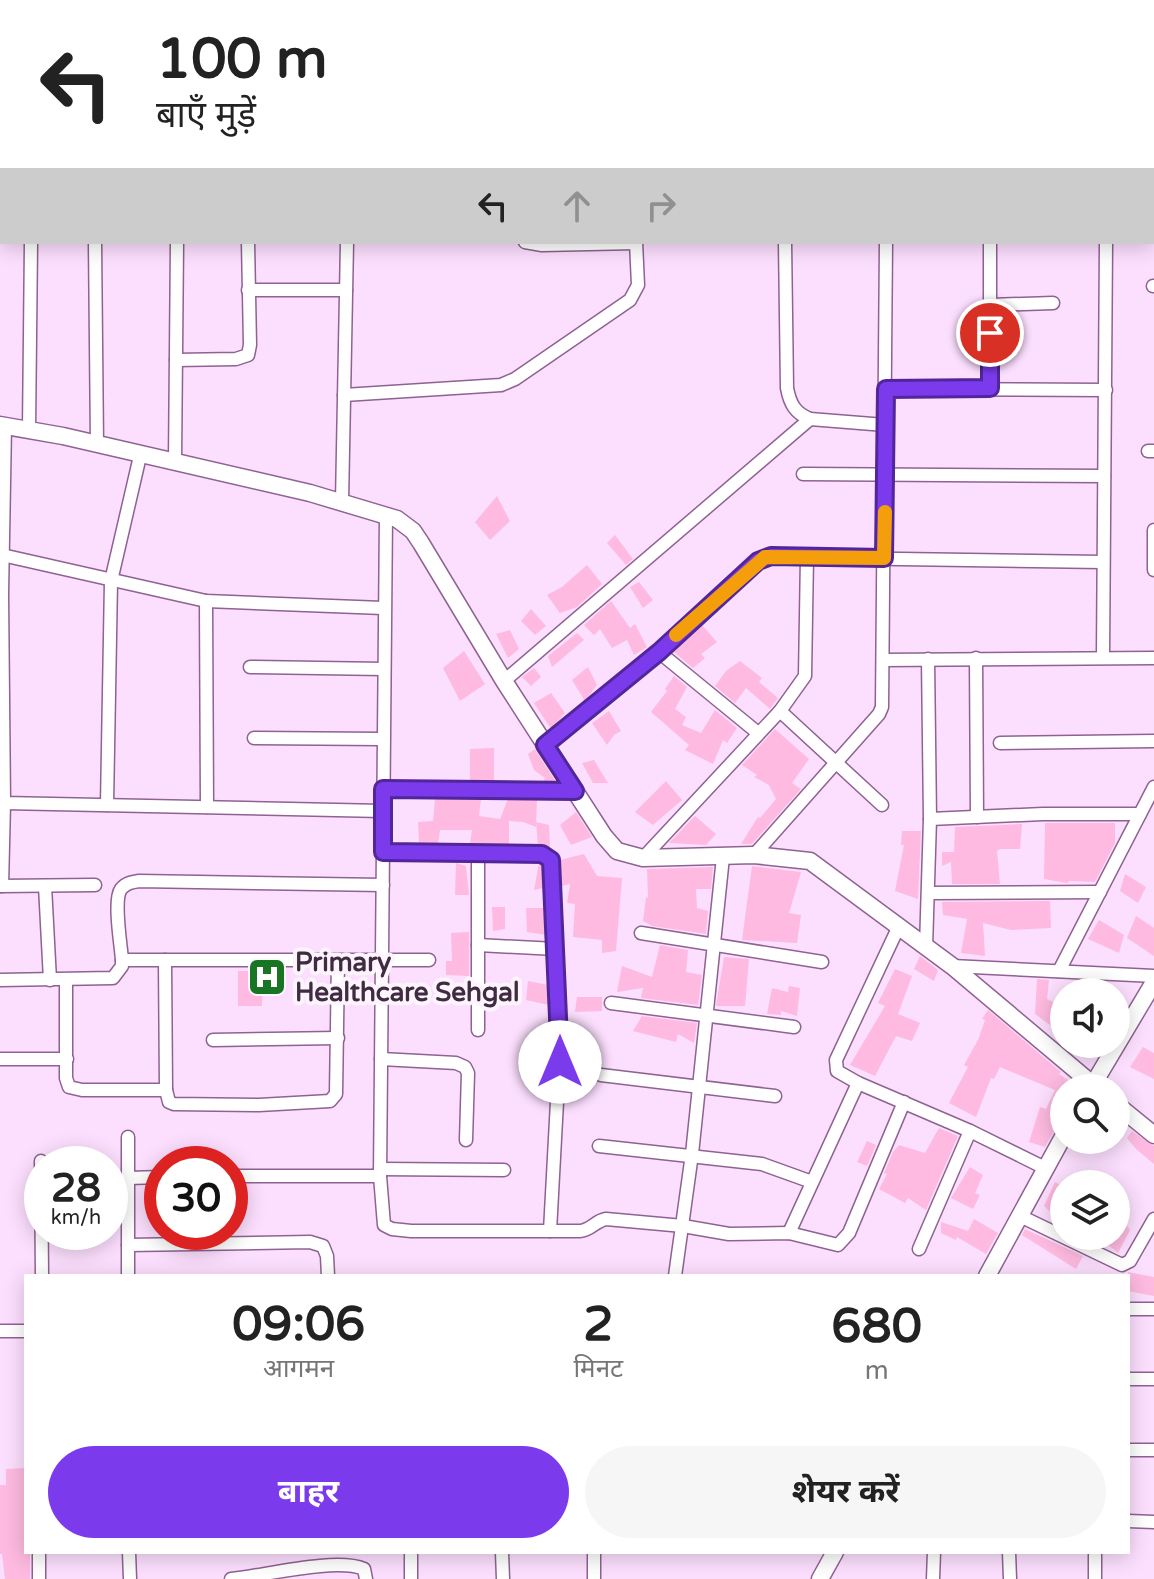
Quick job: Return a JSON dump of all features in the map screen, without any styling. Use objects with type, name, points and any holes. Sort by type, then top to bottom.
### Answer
[{"type":"street","points":[[29,430],[31,244]]},
{"type":"street","points":[[95,244],[97,445]]},
{"type":"street","points":[[175,462],[177,244]]},
{"type":"street","points":[[176,360],[236,359],[248,355],[248,244]]},
{"type":"street","points":[[342,502],[347,244]]},
{"type":"street","points":[[536,244],[589,244]]},
{"type":"street","points":[[344,395],[501,385],[515,379],[630,300],[636,293],[639,278],[636,244]]},
{"type":"street","points":[[785,244],[787,388],[790,402],[795,410],[810,419],[885,425]]},
{"type":"street","points":[[754,855],[881,711],[886,244]]},
{"type":"street","points":[[990,244],[990,388]]},
{"type":"street","points":[[1103,657],[1106,244]]},
{"type":"street","points":[[248,290],[346,290]]},
{"type":"street","points":[[990,305],[1053,303]]},
{"type":"street","points":[[886,389],[1106,390]]},
{"type":"street","points":[[504,681],[810,419]]},
{"type":"street","points":[[95,885],[1,886],[2,425],[342,502],[386,515],[406,525],[421,543],[504,681],[612,845],[624,854],[643,858],[754,855],[810,861],[952,966],[1078,1074]]},
{"type":"street","points":[[107,805],[111,581],[140,456]]},
{"type":"street","points":[[803,474],[1104,476]]},
{"type":"street","points":[[386,515],[380,1173],[384,1225],[392,1229],[585,1231],[597,1221],[606,1219],[729,1234],[789,1233],[832,1245],[841,1243],[849,1233],[904,1102]]},
{"type":"street","points":[[1154,530],[1154,570]]},
{"type":"street","points":[[2,555],[206,601],[383,608]]},
{"type":"street","points":[[545,745],[659,652],[762,559],[771,556],[1103,562]]},
{"type":"street","points":[[643,858],[780,711],[801,683],[807,669],[807,556]]},
{"type":"street","points":[[206,601],[207,807]]},
{"type":"street","points":[[659,652],[758,733]]},
{"type":"street","points":[[976,658],[977,817]]},
{"type":"street","points":[[883,660],[1154,658]]},
{"type":"street","points":[[926,947],[930,819],[928,659]]},
{"type":"street","points":[[250,667],[384,669]]},
{"type":"street","points":[[780,711],[882,805]]},
{"type":"street","points":[[254,738],[383,739]]},
{"type":"street","points":[[1000,743],[1154,741]]},
{"type":"street","points":[[1059,971],[1154,787]]},
{"type":"street","points":[[383,789],[575,791]]},
{"type":"street","points":[[2,803],[383,811]]},
{"type":"street","points":[[930,819],[1140,814]]},
{"type":"street","points":[[383,852],[542,854],[551,860],[560,1046],[550,1231]]},
{"type":"street","points":[[478,853],[478,1030]]},
{"type":"street","points":[[675,1274],[692,1154],[723,857]]},
{"type":"street","points":[[0,980],[113,978],[122,966],[119,893],[129,883],[383,885]]},
{"type":"street","points":[[45,886],[50,980]]},
{"type":"street","points":[[929,893],[1100,892]]},
{"type":"street","points":[[899,926],[835,1064],[841,1074],[1045,1168]]},
{"type":"street","points":[[641,933],[822,962]]},
{"type":"street","points":[[478,945],[556,949]]},
{"type":"street","points":[[122,960],[429,960]]},
{"type":"street","points":[[165,960],[166,1090],[169,1102],[259,1105],[330,1101],[336,1094],[338,960]]},
{"type":"street","points":[[952,966],[1154,976]]},
{"type":"street","points":[[66,980],[67,1084],[74,1089],[166,1090]]},
{"type":"street","points":[[1101,1074],[1154,982]]},
{"type":"street","points":[[611,1003],[794,1027]]},
{"type":"street","points":[[213,1040],[338,1038]]},
{"type":"street","points":[[0,1059],[67,1059]]},
{"type":"street","points":[[381,1059],[456,1063],[465,1067],[468,1073],[466,1140]]},
{"type":"street","points":[[601,1075],[698,1084],[775,1096]]},
{"type":"street","points":[[789,1233],[858,1083]]},
{"type":"street","points":[[1130,1115],[1154,1135]]},
{"type":"street","points":[[919,1249],[970,1131]]},
{"type":"street","points":[[128,1137],[128,1146]]},
{"type":"street","points":[[599,1146],[762,1164],[812,1182]]},
{"type":"street","points":[[988,1274],[1053,1154]]},
{"type":"street","points":[[248,1176],[504,1170]]},
{"type":"street","points":[[128,1178],[144,1178]]},
{"type":"street","points":[[1020,1216],[1122,1265],[1130,1261],[1154,1219]]},
{"type":"street","points":[[128,1245],[310,1242],[323,1246],[326,1251],[328,1274]]},
{"type":"street","points":[[42,1250],[42,1274]]},
{"type":"street","points":[[128,1250],[128,1274]]},
{"type":"street","points":[[1130,1309],[1154,1309]]},
{"type":"street","points":[[0,1331],[24,1331]]},
{"type":"street","points":[[1130,1379],[1154,1379]]},
{"type":"street","points":[[1130,1450],[1154,1450]]},
{"type":"street","points":[[1130,1521],[1154,1522]]},
{"type":"street","points":[[39,1554],[39,1579]]},
{"type":"street","points":[[129,1554],[130,1579]]},
{"type":"street","points":[[411,1554],[411,1579]]},
{"type":"street","points":[[502,1554],[503,1579]]},
{"type":"street","points":[[594,1554],[594,1579]]},
{"type":"street","points":[[820,1579],[834,1554]]},
{"type":"street","points":[[933,1579],[934,1554]]},
{"type":"street","points":[[1009,1554],[1010,1579]]},
{"type":"street","points":[[1095,1554],[1095,1579]]},
{"type":"street","points":[[231,1579],[329,1573],[362,1567],[366,1571],[366,1579]]},
{"type":"building","points":[[497,496],[510,521],[490,540],[475,522]]},
{"type":"building","points":[[615,535],[633,559],[626,565],[607,543]]},
{"type":"building","points":[[587,565],[602,584],[577,607],[560,613],[547,595],[562,587]]},
{"type":"building","points":[[639,582],[653,600],[643,608],[630,587]]},
{"type":"building","points":[[611,601],[630,628],[635,624],[647,647],[634,655],[627,640],[612,648],[600,629],[594,635],[584,625]]},
{"type":"building","points":[[531,609],[546,626],[535,635],[521,621]]},
{"type":"building","points":[[701,624],[717,642],[701,654],[705,658],[693,668],[674,652]]},
{"type":"building","points":[[510,630],[519,649],[508,658],[496,634]]},
{"type":"building","points":[[577,633],[584,640],[552,667],[548,656]]},
{"type":"building","points":[[464,651],[485,684],[460,701],[443,668]]},
{"type":"building","points":[[740,661],[762,678],[759,682],[778,698],[770,709],[746,688],[735,703],[715,686],[726,671]]},
{"type":"building","points":[[588,667],[597,685],[585,701],[572,680]]},
{"type":"building","points":[[534,668],[541,677],[531,686],[522,677]]},
{"type":"building","points":[[674,676],[687,687],[675,709],[686,717],[682,725],[701,733],[715,710],[737,728],[727,743],[723,740],[713,764],[685,750],[689,745],[651,712]]},
{"type":"building","points":[[551,693],[565,713],[551,729],[534,703]]},
{"type":"building","points":[[609,711],[621,731],[607,745],[592,723]]},
{"type":"building","points":[[775,729],[809,759],[792,783],[801,789],[752,844],[741,844],[758,817],[776,799],[769,785],[754,777],[757,775],[742,765]]},
{"type":"building","points":[[494,748],[494,781],[470,781],[470,749]]},
{"type":"building","points":[[535,749],[556,782],[543,782],[545,778],[534,770],[528,754]]},
{"type":"building","points":[[594,760],[608,783],[593,783],[582,763]]},
{"type":"building","points":[[666,781],[682,800],[653,825],[635,812]]},
{"type":"building","points":[[435,799],[481,799],[479,816],[500,819],[508,799],[537,800],[536,827],[509,821],[509,844],[505,845],[470,844],[472,830],[440,830],[438,844],[419,843],[418,822],[433,821]]},
{"type":"building","points":[[576,812],[592,837],[571,845],[560,825]]},
{"type":"building","points":[[695,816],[716,834],[706,845],[669,843]]},
{"type":"building","points":[[536,822],[549,825],[550,849],[538,845]]},
{"type":"building","points":[[1045,823],[1115,823],[1115,843],[1095,882],[1067,883],[1044,879]]},
{"type":"building","points":[[1022,824],[1020,849],[997,851],[1000,884],[952,884],[951,862],[942,866],[942,852],[954,852],[955,827]]},
{"type":"building","points":[[902,831],[921,831],[918,899],[895,891],[904,845],[901,845]]},
{"type":"building","points":[[584,854],[597,876],[622,878],[616,951],[602,953],[602,940],[573,937],[575,904],[567,903],[570,884],[561,886],[560,860]]},
{"type":"building","points":[[456,863],[466,866],[469,895],[455,895]]},
{"type":"building","points":[[539,863],[542,865],[543,888],[534,890]]},
{"type":"building","points":[[752,866],[801,872],[789,913],[801,915],[797,943],[742,940]]},
{"type":"building","points":[[713,867],[711,889],[696,889],[697,908],[708,911],[706,934],[652,926],[643,921],[648,898],[647,869]]},
{"type":"building","points":[[1125,874],[1146,887],[1138,903],[1120,891]]},
{"type":"building","points":[[1050,901],[1051,928],[1011,930],[983,923],[985,956],[961,953],[967,919],[943,915],[942,902]]},
{"type":"building","points":[[492,907],[505,907],[505,929],[493,931]]},
{"type":"building","points":[[526,908],[544,908],[546,935],[527,932]]},
{"type":"building","points":[[1136,916],[1154,928],[1154,956],[1127,938]]},
{"type":"building","points":[[1099,920],[1124,935],[1119,953],[1088,939]]},
{"type":"building","points":[[469,932],[469,976],[446,975],[446,961],[452,961],[451,933]]},
{"type":"building","points":[[660,945],[688,950],[686,972],[702,975],[698,1005],[641,998],[643,988],[617,992],[622,966],[652,977]]},
{"type":"building","points":[[920,956],[938,970],[934,981],[914,969]]},
{"type":"building","points":[[724,957],[749,959],[745,1006],[716,1006]]},
{"type":"building","points":[[895,969],[912,976],[898,1014],[920,1023],[912,1041],[896,1036],[875,1076],[850,1065],[885,1006],[878,1003]]},
{"type":"building","points":[[238,971],[263,971],[262,1006],[238,1006]]},
{"type":"building","points":[[1037,979],[1049,980],[1047,999],[1050,1000],[1050,1025],[1035,1014]]},
{"type":"building","points":[[528,981],[548,985],[549,1005],[526,1000]]},
{"type":"building","points":[[789,986],[800,988],[797,1016],[781,1011],[781,1015],[767,1014],[772,988],[788,992]]},
{"type":"building","points":[[577,997],[602,997],[602,1011],[575,1012]]},
{"type":"building","points":[[988,1010],[1061,1072],[1050,1074],[1050,1088],[1000,1067],[994,1079],[991,1078],[976,1117],[949,1103],[968,1067],[964,1065],[978,1040],[985,1020],[982,1019]]},
{"type":"building","points":[[642,1016],[697,1023],[694,1043],[678,1034],[676,1042],[633,1031]]},
{"type":"building","points":[[1143,1047],[1154,1053],[1154,1079],[1130,1067]]},
{"type":"building","points":[[1050,1101],[1050,1138],[1045,1147],[1029,1142],[1040,1107],[1046,1109]]},
{"type":"building","points":[[939,1128],[958,1136],[926,1210],[908,1198],[905,1203],[879,1189],[893,1152],[899,1145],[925,1153]]},
{"type":"building","points":[[1132,1131],[1154,1146],[1154,1164],[1130,1142]]},
{"type":"building","points":[[867,1141],[876,1145],[867,1166],[857,1162]]},
{"type":"building","points":[[970,1167],[983,1175],[975,1193],[980,1195],[973,1209],[951,1198]]},
{"type":"building","points":[[1050,1193],[1050,1212],[1044,1206]]},
{"type":"building","points":[[974,1219],[998,1233],[986,1254],[957,1237],[956,1240],[941,1233],[941,1222],[968,1231]]},
{"type":"building","points":[[1025,1229],[1050,1241],[1050,1250],[1070,1250],[1083,1256],[1076,1269],[1022,1235]]},
{"type":"building","points":[[1128,1274],[1154,1277],[1154,1296],[1130,1291]]},
{"type":"building","points":[[24,1468],[24,1554],[30,1554],[30,1579],[5,1579],[0,1554],[0,1485],[6,1485],[6,1469]]},
{"type":"slow traffic","points":[[676,635],[765,557],[884,558],[885,512]]},
{"type":"place","name":"Primary Healthcare Sehgal","points":[[267,977]]},
{"type":"route","points":[[560,1062],[551,860],[542,854],[383,852],[383,789],[575,791],[545,745],[659,652],[758,561],[771,556],[884,558],[886,389],[990,388],[990,333]]}]
